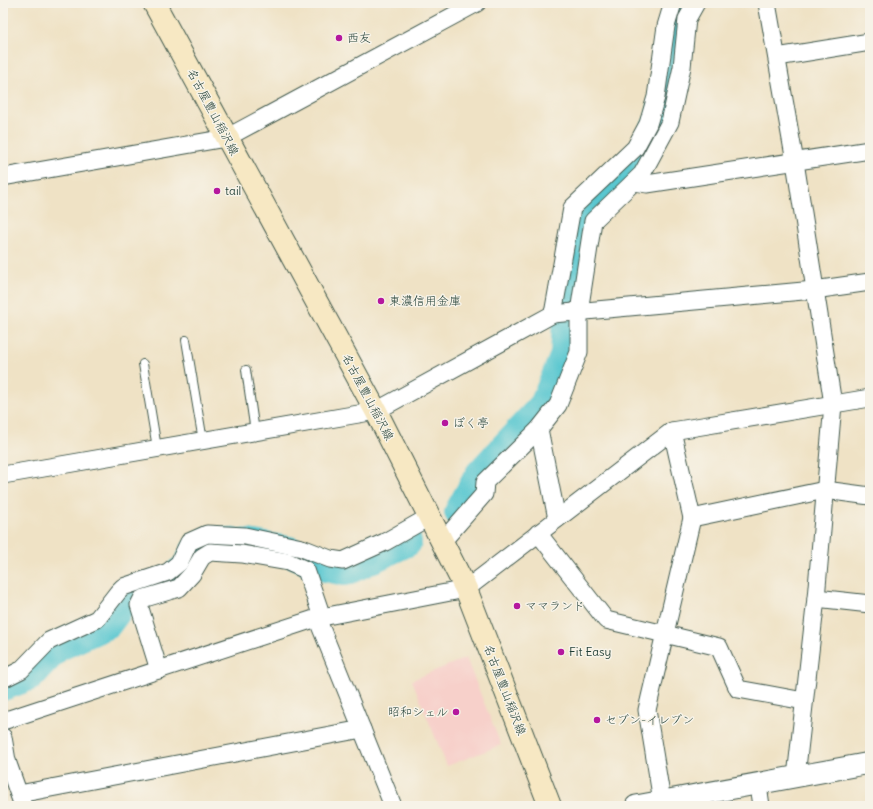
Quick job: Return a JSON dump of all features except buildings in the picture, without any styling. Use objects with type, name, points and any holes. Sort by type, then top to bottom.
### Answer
[{"type":"main road","name":"名古屋豊山稲沢線","points":[[154,3],[226,138],[376,411],[466,589],[550,806]]},
{"type":"street","points":[[3,177],[226,138],[477,3]]},
{"type":"street","points":[[442,542],[484,494],[485,482],[539,430],[558,405],[579,352],[566,313],[572,208],[635,148],[648,124],[656,97],[666,26],[673,3]]},
{"type":"street","points":[[566,313],[593,221],[642,174],[670,122],[682,67],[687,19],[696,3]]},
{"type":"street","points":[[767,3],[795,162],[833,404],[816,598],[796,777]]},
{"type":"street","points":[[777,57],[870,42]]},
{"type":"street","points":[[634,182],[647,184],[870,150]]},
{"type":"street","points":[[3,475],[376,411],[566,313],[814,290],[870,282]]},
{"type":"street","points":[[3,721],[320,618],[466,589],[672,431],[870,398]]},
{"type":"street","points":[[539,430],[557,519]]},
{"type":"street","points":[[662,801],[647,710],[692,518],[672,431]]},
{"type":"street","points":[[692,518],[825,490],[870,496]]},
{"type":"street","points":[[3,680],[21,670],[48,641],[97,619],[123,587],[168,572],[179,563],[189,542],[207,534],[252,538],[302,548],[330,559],[343,561],[385,542],[430,517]]},
{"type":"street","points":[[538,533],[606,620],[718,647],[738,689],[804,701]]},
{"type":"street","points":[[159,670],[139,605],[142,599],[179,588],[192,574],[202,557],[210,552],[242,554],[288,562],[306,570],[320,618],[393,806]]},
{"type":"street","points":[[816,598],[870,604]]},
{"type":"street","points":[[3,736],[5,761],[21,800],[362,729]]},
{"type":"street","points":[[636,806],[758,785],[870,763]]},
{"type":"street","points":[[758,785],[761,806]]},
{"type":"lane","points":[[186,340],[203,441]]},
{"type":"lane","points":[[143,364],[157,448]]},
{"type":"lane","points":[[246,370],[255,432]]},
{"type":"shaded area","name":"昭和シェル","points":[[466,658],[501,745],[447,766],[412,680]]},
{"type":"waterway","points":[[459,512],[480,474],[544,405],[565,355],[569,289],[582,216],[642,154],[660,119],[678,18],[684,3]]},
{"type":"waterway","points":[[3,686],[30,676],[57,647],[107,624],[128,596],[173,580],[188,565],[195,551],[209,541],[248,544],[289,551],[320,566],[346,571],[407,542]]},
{"type":"place","name":"西友","points":[[339,38]]},
{"type":"place","name":"tail","points":[[217,191]]},
{"type":"place","name":"東濃信用金庫","points":[[381,301]]},
{"type":"place","name":"ぼく亭","points":[[445,423]]},
{"type":"place","name":"ママランド","points":[[517,606]]},
{"type":"place","name":"Fit Easy","points":[[561,652]]},
{"type":"place","name":"昭和シェル","points":[[456,712]]},
{"type":"place","name":"セブン-イレブン","points":[[597,720]]}]
